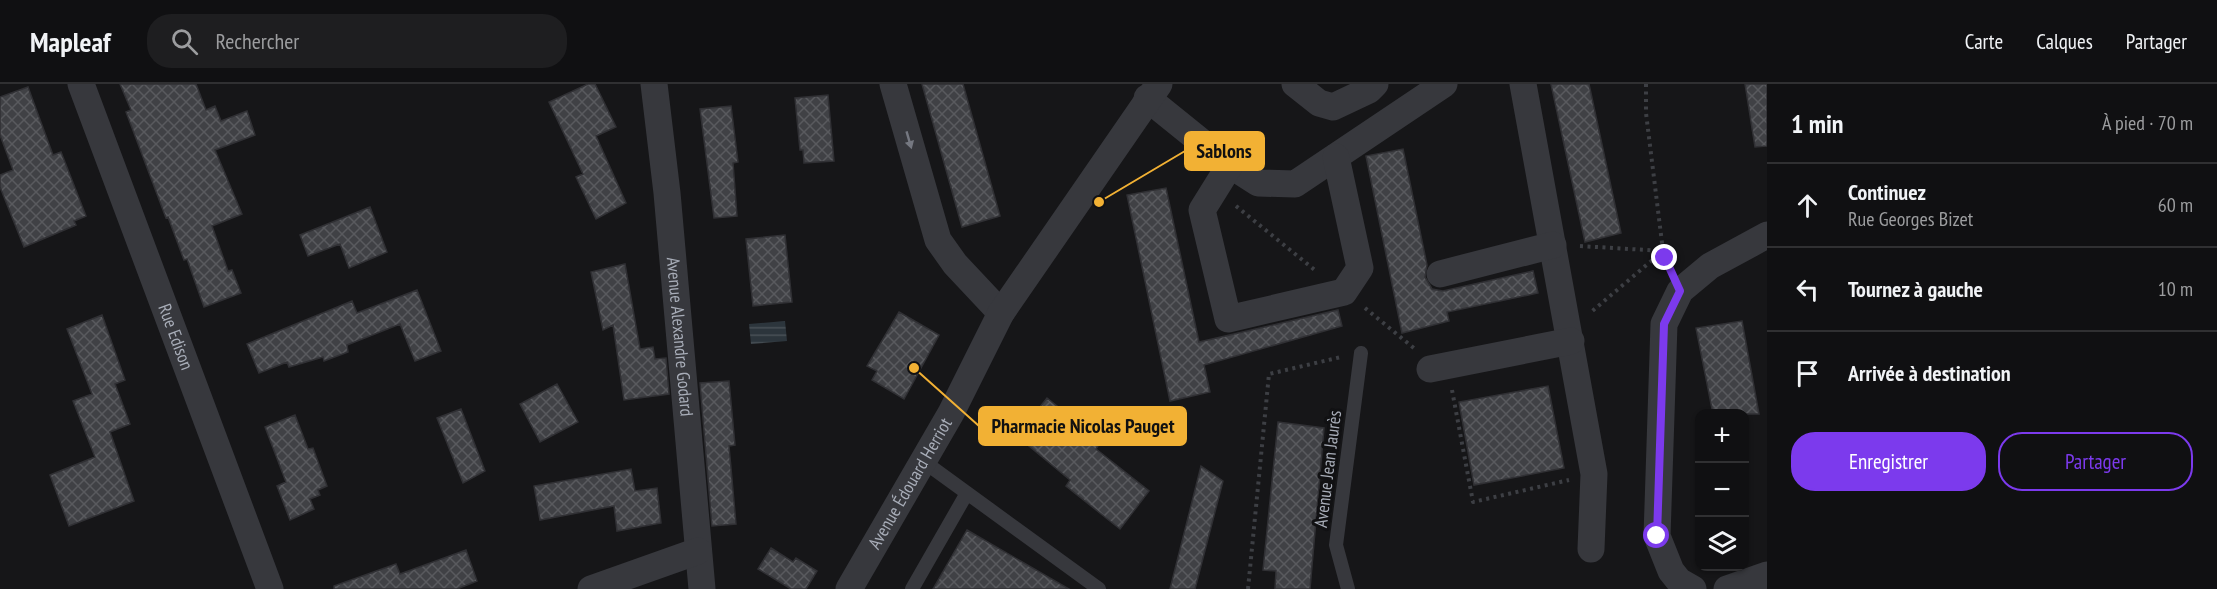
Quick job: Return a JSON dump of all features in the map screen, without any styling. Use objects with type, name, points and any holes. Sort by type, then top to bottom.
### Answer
[{"type":"street","name":"Rue Edison","points":[[81,84],[270,589]]},
{"type":"street","name":"Avenue Alexandre Godard","points":[[654,84],[667,193],[702,589]]},
{"type":"street","points":[[893,84],[938,240],[955,264],[1000,313]]},
{"type":"street","points":[[1295,84],[1319,103],[1333,107],[1369,90],[1375,84]]},
{"type":"street","points":[[1153,91],[1230,165],[1258,183],[1295,184],[1444,84]]},
{"type":"street","points":[[1523,84],[1594,474],[1591,549]]},
{"type":"street","name":"Avenue Édouard Herriot","points":[[857,586],[922,461],[951,413],[1000,313],[1153,91]]},
{"type":"street","points":[[1230,165],[1202,210],[1228,319],[1344,292],[1350,284],[1360,268],[1336,157]]},
{"type":"street","points":[[1693,589],[1679,581],[1671,571],[1657,536],[1664,324],[1680,291],[1710,266],[1767,235]]},
{"type":"street","points":[[1440,274],[1553,245]]},
{"type":"street","points":[[1430,369],[1570,336]]},
{"type":"street","points":[[591,589],[698,551]]},
{"type":"street","points":[[1727,589],[1767,575]]},
{"type":"lane","name":"Avenue Jean Jaurès","points":[[1348,589],[1336,545],[1360,352]]},
{"type":"lane","points":[[922,461],[1099,589]]},
{"type":"lane","points":[[912,589],[967,493]]},
{"type":"path","points":[[1646,84],[1646,113],[1663,251],[1680,291]]},
{"type":"path","points":[[1553,245],[1663,251]]},
{"type":"path","points":[[1570,336],[1663,251]]},
{"type":"path","points":[[1248,589],[1269,374],[1360,352]]},
{"type":"shaded area","points":[[785,321],[787,341],[751,344],[749,324]]},
{"type":"building","points":[[120,84],[196,84],[206,110],[215,106],[221,121],[247,111],[255,135],[215,150],[242,214],[212,226],[228,271],[232,270],[241,293],[204,307],[187,259],[184,260],[168,217],[166,218],[126,112],[131,110]]},
{"type":"building","points":[[588,84],[595,84],[616,127],[596,136],[626,203],[596,219],[576,177],[583,174],[549,102]]},
{"type":"building","points":[[922,84],[963,84],[1000,216],[962,227]]},
{"type":"building","points":[[1551,84],[1589,84],[1621,233],[1585,242]]},
{"type":"building","points":[[1745,84],[1767,84],[1767,146],[1755,147]]},
{"type":"building","points":[[28,87],[53,155],[61,152],[86,216],[74,221],[76,225],[24,247],[0,187],[0,175],[13,170],[0,135],[0,97]]},
{"type":"building","points":[[828,95],[834,161],[804,163],[803,150],[800,150],[795,98]]},
{"type":"building","points":[[731,106],[738,162],[733,163],[737,216],[714,218],[700,109]]},
{"type":"building","points":[[1403,149],[1427,265],[1425,277],[1432,289],[1443,291],[1533,271],[1538,293],[1447,312],[1449,321],[1402,333],[1366,156]]},
{"type":"building","points":[[1166,188],[1199,342],[1338,310],[1342,326],[1204,365],[1210,392],[1170,401],[1127,195]]},
{"type":"building","points":[[370,207],[387,252],[349,268],[340,244],[308,256],[300,235]]},
{"type":"building","points":[[785,235],[792,302],[753,306],[746,239]]},
{"type":"building","points":[[625,264],[640,349],[653,347],[655,359],[666,358],[669,394],[624,400],[613,325],[603,330],[591,272]]},
{"type":"building","points":[[417,290],[441,351],[415,361],[400,324],[347,345],[348,352],[324,361],[323,357],[289,367],[287,362],[259,373],[247,344],[352,301],[357,313]]},
{"type":"building","points":[[899,312],[939,335],[904,399],[872,380],[877,371],[867,366]]},
{"type":"building","points":[[102,315],[125,380],[115,384],[130,424],[110,432],[134,501],[69,526],[50,475],[95,457],[73,401],[92,394],[67,329]]},
{"type":"building","points":[[1742,321],[1759,414],[1749,414],[1749,409],[1712,409],[1696,328]]},
{"type":"building","points":[[729,381],[735,445],[729,446],[736,524],[712,526],[700,383]]},
{"type":"building","points":[[557,384],[578,422],[540,442],[520,404]]},
{"type":"building","points":[[1548,386],[1564,468],[1474,485],[1459,402]]},
{"type":"building","points":[[1047,398],[1101,441],[1096,449],[1149,491],[1120,529],[1066,486],[1070,480],[1017,436]]},
{"type":"building","points":[[461,409],[485,471],[463,483],[437,418]]},
{"type":"building","points":[[295,415],[308,449],[313,448],[327,486],[318,490],[320,495],[310,499],[314,509],[290,520],[277,486],[286,482],[265,427]]},
{"type":"building","points":[[1278,422],[1324,428],[1310,589],[1275,589],[1276,571],[1263,570]]},
{"type":"building","points":[[1201,466],[1223,481],[1195,589],[1170,589]]},
{"type":"building","points":[[631,469],[635,491],[657,488],[661,523],[617,531],[614,506],[540,520],[534,486]]},
{"type":"building","points":[[967,530],[1069,589],[933,589]]},
{"type":"building","points":[[771,548],[793,562],[796,558],[817,571],[806,589],[791,589],[758,569]]},
{"type":"building","points":[[466,550],[477,581],[457,589],[334,589],[334,586],[396,564],[400,574]]},
{"type":"place","name":"Sablons","points":[[1099,202]]},
{"type":"place","name":"Pharmacie Nicolas Pauget","points":[[914,368]]},
{"type":"route","points":[[1657,536],[1664,324],[1680,291],[1665,258]]}]
